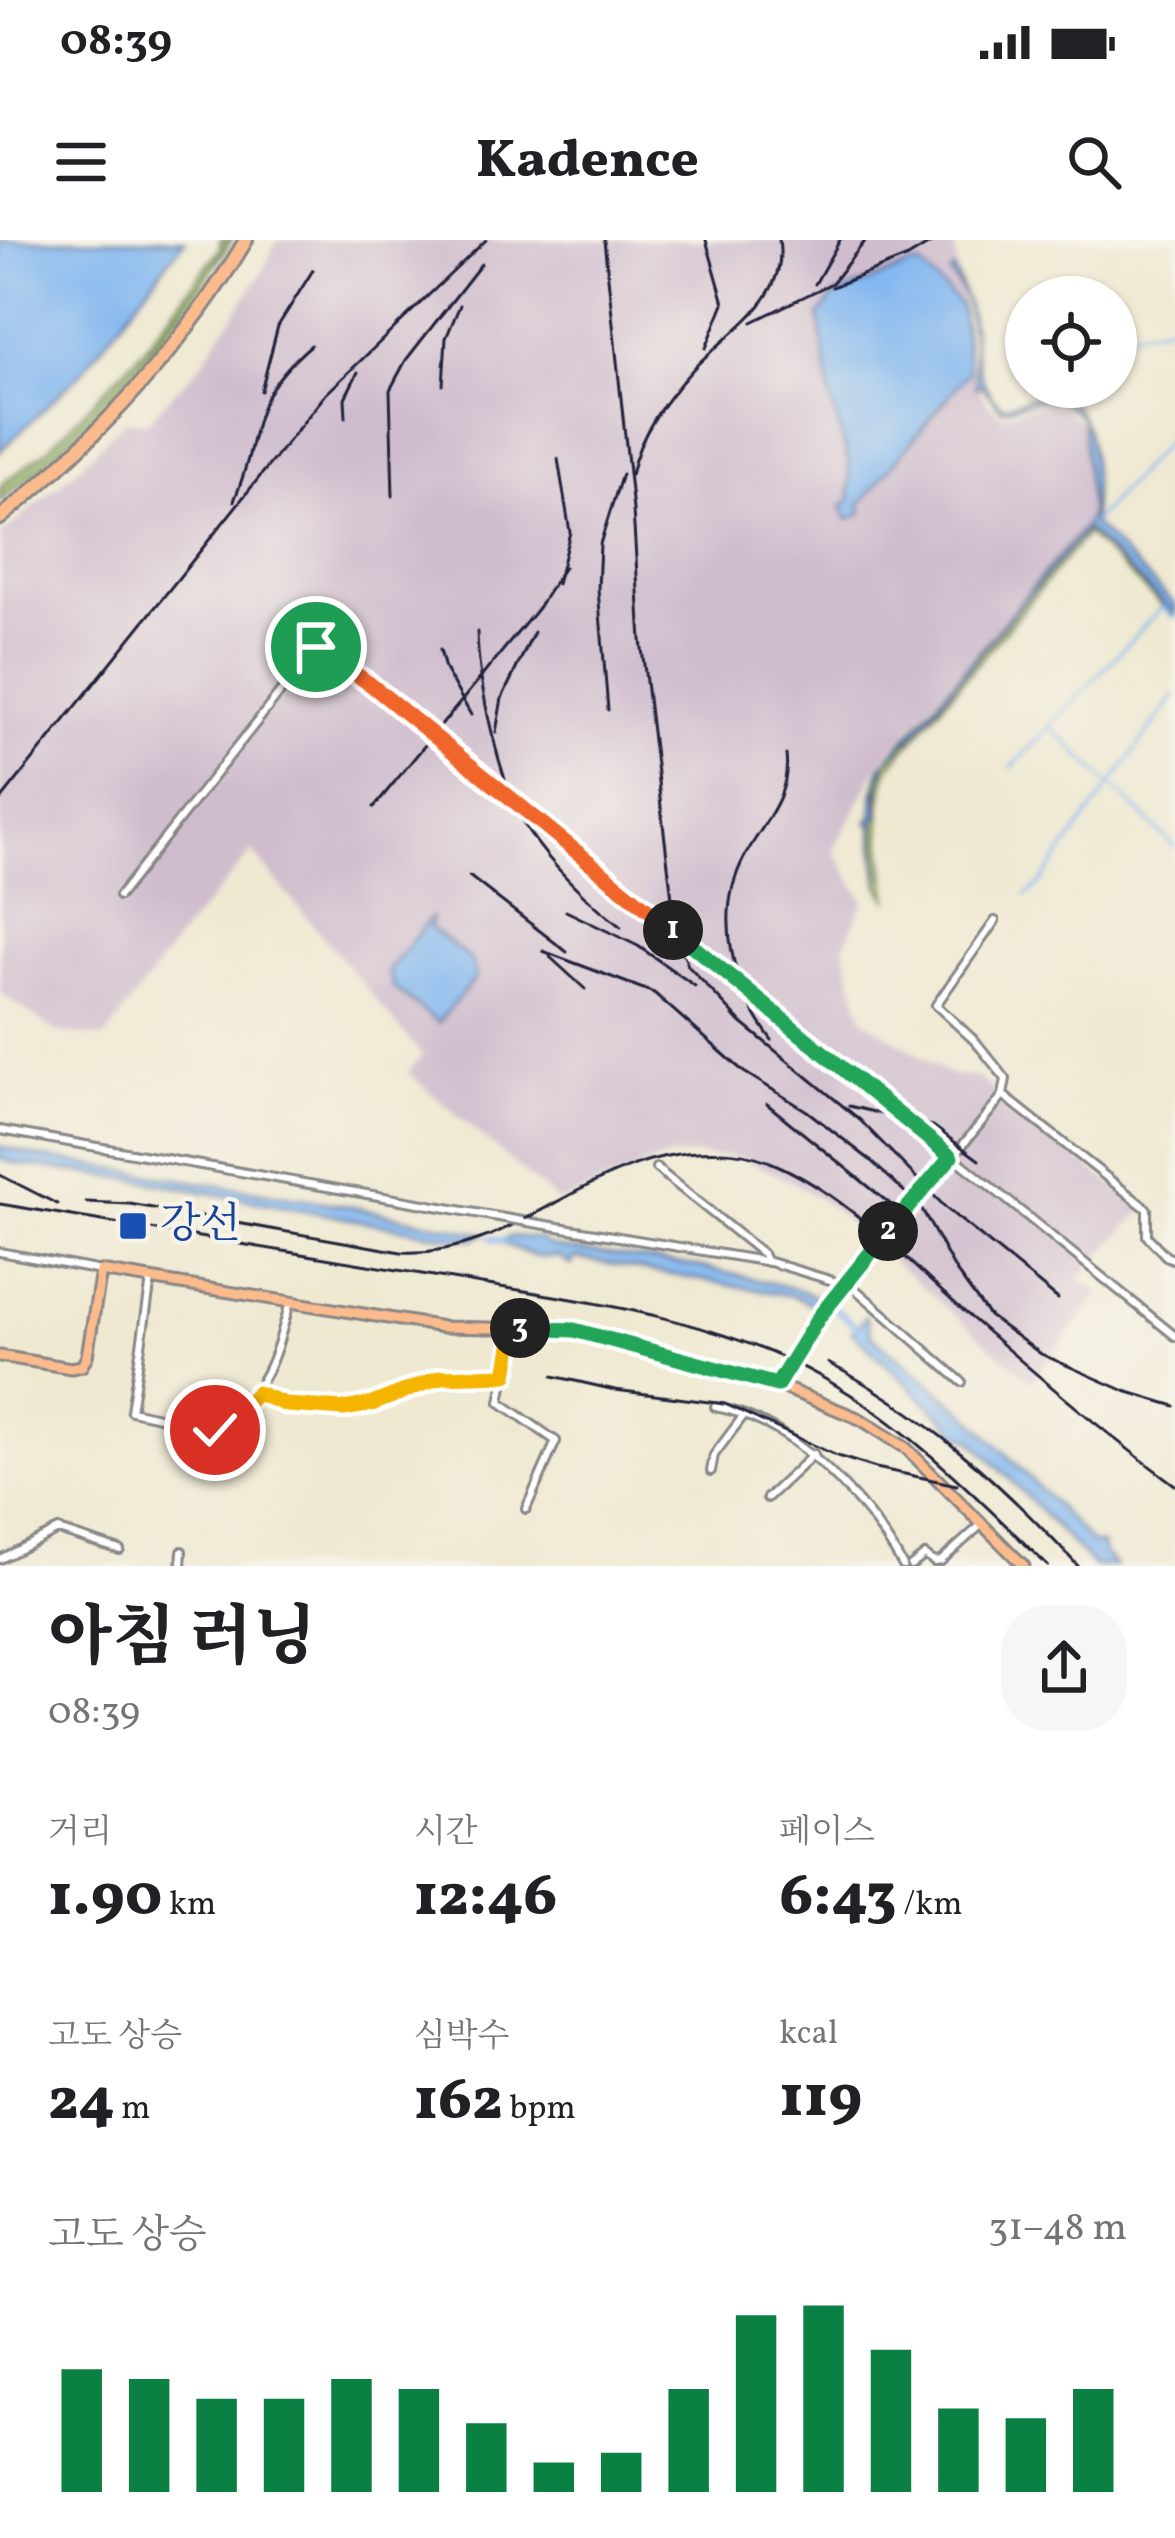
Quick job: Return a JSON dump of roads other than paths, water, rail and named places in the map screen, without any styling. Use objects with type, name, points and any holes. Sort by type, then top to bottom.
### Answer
[{"type":"highway","points":[[0,518],[55,472],[126,400],[185,330],[246,240]]},
{"type":"main road","points":[[0,1356],[82,1366],[101,1271],[443,1328],[574,1330],[777,1385],[846,1413],[916,1457],[1024,1566]]},
{"type":"street","points":[[119,896],[316,647],[370,684],[1175,1336]]},
{"type":"street","points":[[777,1385],[844,1284],[1003,1095],[1006,1079],[976,1042],[936,1005],[995,921]]},
{"type":"street","points":[[1003,1095],[1147,1210],[1147,1237],[1175,1260]]},
{"type":"street","points":[[0,1130],[767,1262],[854,1287],[962,1382]]},
{"type":"street","points":[[656,1168],[767,1262]]},
{"type":"street","points":[[0,1252],[101,1271]]},
{"type":"street","points":[[151,1280],[131,1411],[215,1430],[223,1428],[257,1393],[274,1361],[290,1302]]},
{"type":"street","points":[[514,1328],[502,1405],[556,1442],[526,1509]]},
{"type":"street","points":[[257,1393],[287,1405],[344,1409],[372,1404],[441,1377],[506,1375]]},
{"type":"street","points":[[715,1407],[744,1415],[814,1454],[907,1566],[925,1555],[941,1561],[981,1525]]},
{"type":"street","points":[[711,1471],[714,1455],[744,1415]]},
{"type":"street","points":[[767,1498],[814,1454]]},
{"type":"street","points":[[0,1559],[58,1530],[119,1550]]},
{"type":"street","points":[[181,1566],[182,1551]]},
{"type":"water","points":[[0,240],[185,240],[80,374],[0,451]]},
{"type":"water","points":[[920,265],[961,306],[969,371],[860,505],[862,513],[848,520],[842,507],[850,499],[849,463],[830,396],[819,316],[834,296]]},
{"type":"water","points":[[974,346],[983,381],[1005,405],[1002,409],[981,385],[976,388]]},
{"type":"water","points":[[1082,419],[1090,445],[1092,523],[1175,605],[1175,614],[1086,529],[886,762],[874,821],[879,887],[868,821],[873,816],[873,795],[881,767],[1086,524],[1090,512]]},
{"type":"water","points":[[431,917],[430,928],[471,960],[476,977],[438,1023],[394,988],[388,971]]},
{"type":"water","points":[[0,1146],[40,1157],[343,1205],[484,1234],[475,1239],[454,1238],[151,1182],[17,1164],[0,1159]]},
{"type":"water","points":[[512,1236],[541,1239],[565,1249],[697,1266],[797,1289],[831,1303],[826,1310],[793,1296],[575,1258],[571,1265],[560,1257],[536,1257],[498,1241]]},
{"type":"water","points":[[866,1316],[872,1336],[970,1416],[1092,1543],[1102,1544],[1104,1554],[1116,1566],[1093,1566],[973,1441],[852,1332]]},
{"type":"waterway","points":[[1000,324],[1005,323]]},
{"type":"waterway","points":[[1137,332],[1175,324]]},
{"type":"waterway","points":[[1095,520],[1167,441],[1175,426]]},
{"type":"waterway","points":[[1012,767],[1163,606],[1175,618]]},
{"type":"waterway","points":[[1026,895],[1039,885],[1175,695]]},
{"type":"waterway","points":[[1052,728],[1109,784]]},
{"type":"waterway","points":[[1114,787],[1175,847]]},
{"type":"waterway","points":[[491,1238],[506,1242]]},
{"type":"waterway","points":[[824,1305],[862,1332]]},
{"type":"railway","points":[[0,801],[326,394],[486,240]]},
{"type":"railway","points":[[604,240],[633,510],[641,640],[676,932],[688,966],[743,1024]]},
{"type":"railway","points":[[706,240],[724,303],[706,348]]},
{"type":"railway","points":[[631,475],[647,431],[673,392],[766,297],[780,261],[779,240]]},
{"type":"railway","points":[[815,284],[840,240]]},
{"type":"railway","points":[[752,322],[832,283],[866,240]]},
{"type":"railway","points":[[832,287],[908,257],[936,240]]},
{"type":"railway","points":[[393,496],[390,390],[406,360],[481,264]]},
{"type":"railway","points":[[261,391],[278,326],[313,270]]},
{"type":"railway","points":[[443,385],[446,338],[460,305]]},
{"type":"railway","points":[[234,501],[265,401],[274,384],[311,345]]},
{"type":"railway","points":[[346,417],[345,398],[358,372]]},
{"type":"railway","points":[[557,584],[570,532],[558,459]]},
{"type":"railway","points":[[608,710],[598,589],[600,544],[622,474]]},
{"type":"railway","points":[[374,807],[538,608],[564,567]]},
{"type":"railway","points":[[477,632],[492,735],[518,813],[560,871],[621,927]]},
{"type":"railway","points":[[496,732],[502,698],[534,632]]},
{"type":"railway","points":[[440,650],[445,669],[471,715]]},
{"type":"railway","points":[[772,1040],[738,976],[729,927],[730,903],[745,856],[780,796],[786,755]]},
{"type":"railway","points":[[469,876],[567,952]]},
{"type":"railway","points":[[566,911],[638,946],[695,986]]},
{"type":"railway","points":[[543,951],[654,993],[744,1072],[807,1111],[870,1160],[920,1206],[956,1271],[989,1316],[1041,1354],[1125,1391],[1175,1406]]},
{"type":"railway","points":[[550,957],[585,989]]},
{"type":"railway","points":[[733,1016],[860,1120],[947,1209],[1058,1299]]},
{"type":"railway","points":[[767,1104],[911,1221]]},
{"type":"railway","points":[[849,1106],[933,1126],[979,1160]]},
{"type":"railway","points":[[86,1202],[130,1204],[401,1252],[437,1251],[502,1230],[628,1167],[662,1157],[717,1152],[758,1157],[796,1174],[846,1207],[1037,1375],[1175,1485]]},
{"type":"railway","points":[[0,1175],[57,1204]]},
{"type":"railway","points":[[0,1204],[599,1304],[739,1340],[825,1379],[886,1419],[1048,1566]]},
{"type":"railway","points":[[828,1363],[898,1405],[962,1453],[1078,1566]]},
{"type":"railway","points":[[553,1376],[615,1390],[725,1404],[837,1456],[957,1485]]},
{"type":"place","name":"강선","points":[[133,1226]]}]
